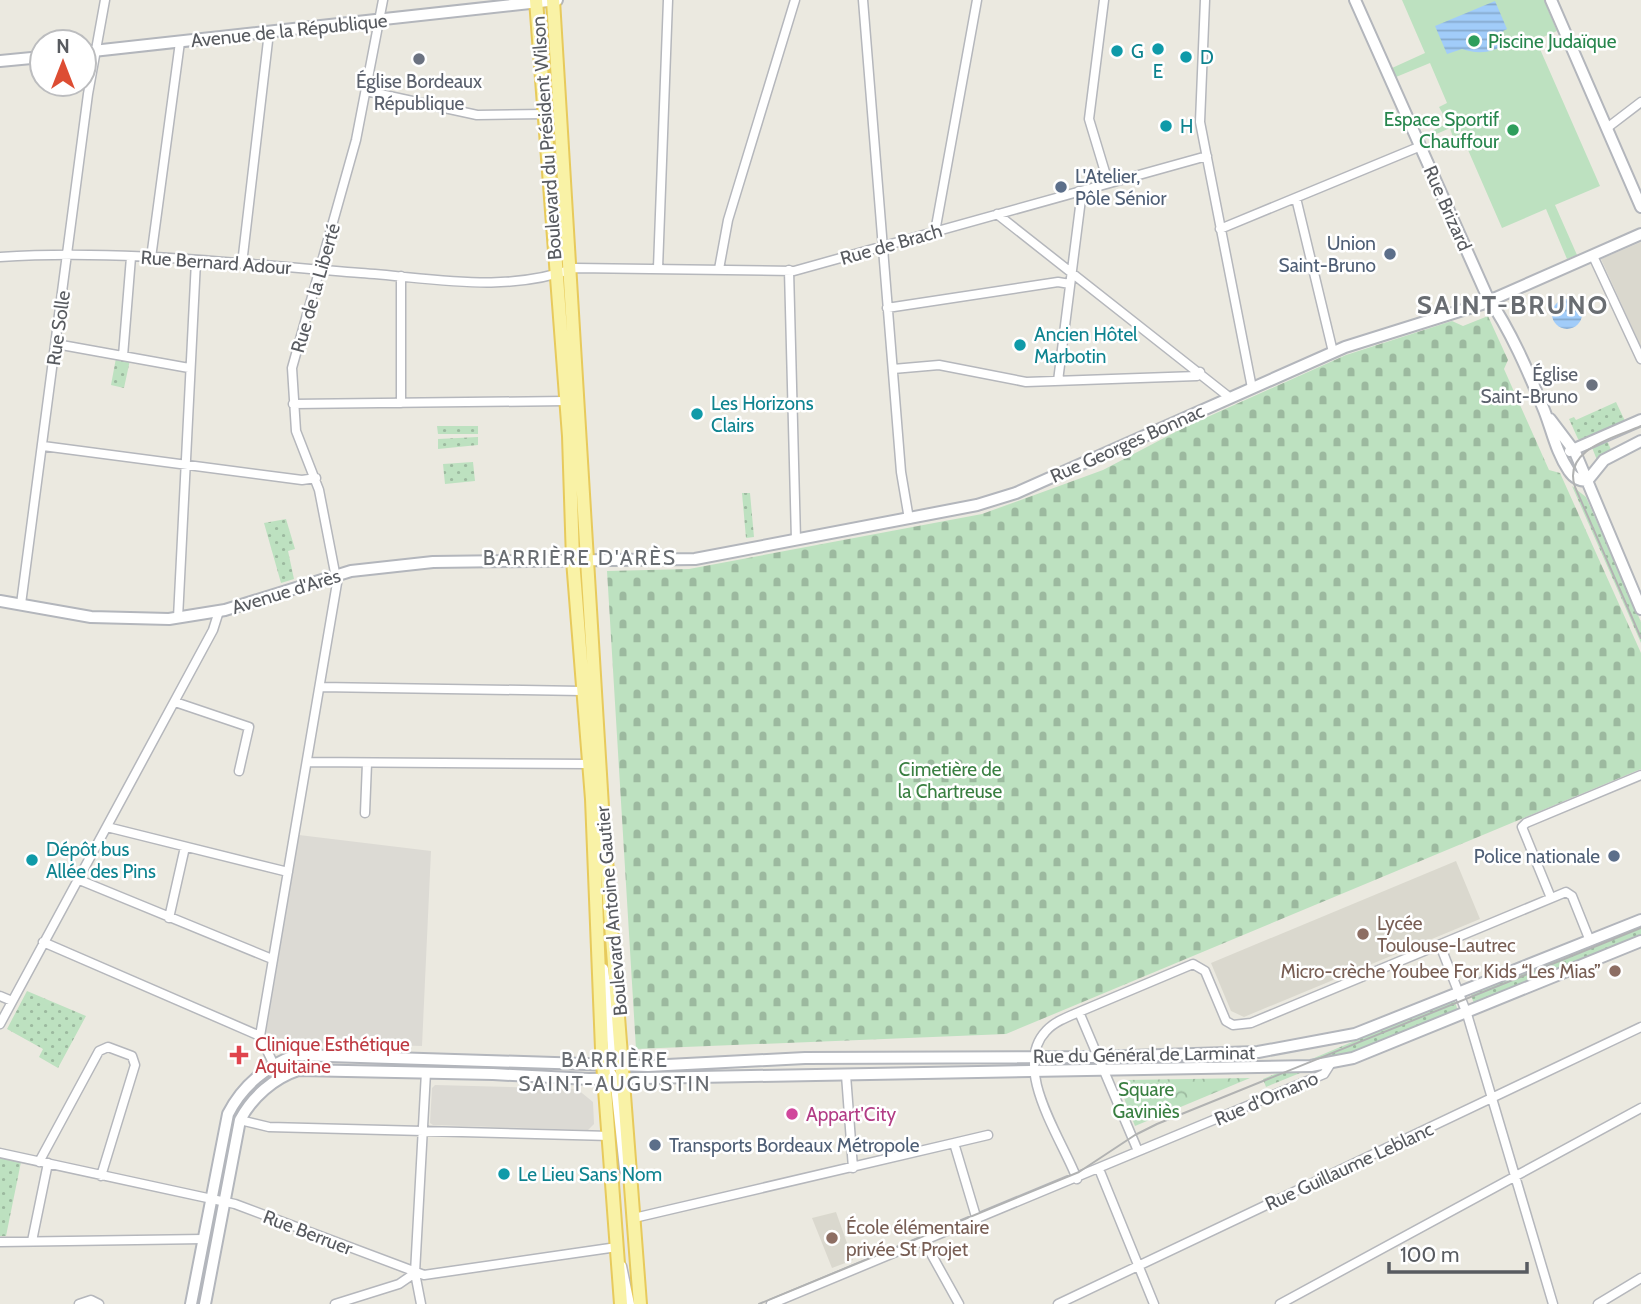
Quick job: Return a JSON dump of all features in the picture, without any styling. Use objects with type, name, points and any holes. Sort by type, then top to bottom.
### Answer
[{"type":"main road","name":"Boulevard du Président Wilson","points":[[573,560],[566,401],[562,273],[554,0],[536,1],[545,114],[562,273],[589,560]]},
{"type":"main road","name":"Rue Brizard","points":[[1355,0],[1490,301],[1508,330],[1544,411]]},
{"type":"main road","points":[[1551,0],[1641,207]]},
{"type":"main road","name":"Avenue de la République","points":[[98,51],[536,1]]},
{"type":"main road","points":[[0,61],[28,58]]},
{"type":"main road","name":"Rue Georges Bonnac","points":[[589,560],[695,559],[909,519],[977,505],[1016,493],[1333,352],[1490,301],[1641,234]]},
{"type":"main road","points":[[1544,411],[1573,448],[1641,609]]},
{"type":"main road","points":[[1544,411],[1564,464],[1575,478],[1587,481]]},
{"type":"main road","points":[[1564,464],[1573,448],[1641,420]]},
{"type":"main road","points":[[569,436],[580,534],[589,560]]},
{"type":"main road","points":[[1587,481],[1604,460],[1641,442]]},
{"type":"main road","name":"Boulevard Antoine Gautier","points":[[573,560],[589,764],[604,1063],[614,1079],[633,1212],[640,1304]]},
{"type":"main road","name":"Avenue d'Arès","points":[[0,601],[91,617],[178,618],[219,611],[336,574],[433,562],[589,560]]},
{"type":"main road","name":"Boulevard Antoine Gautier","points":[[589,560],[621,1064],[614,1079],[610,1136],[621,1304]]},
{"type":"main road","name":"Rue du Général de Larminat","points":[[274,1065],[308,1054],[702,1065],[805,1058],[1200,1056],[1299,1047],[1366,1030],[1641,920]]},
{"type":"main road","name":"Rue d'Ornano","points":[[1331,1063],[1467,1014],[1641,941]]},
{"type":"main road","points":[[598,946],[608,993],[613,1048],[621,1064]]},
{"type":"main road","name":"Rue du Général de Larminat","points":[[240,1120],[248,1106],[262,1092],[274,1082],[298,1070],[614,1079],[1272,1068],[1331,1063]]},
{"type":"main road","points":[[191,1304],[228,1114],[239,1095],[274,1065]]},
{"type":"main road","points":[[205,1304],[240,1120]]},
{"type":"street","name":"Rue Solle","points":[[97,28],[105,0]]},
{"type":"street","name":"Rue de la Liberté","points":[[260,1035],[331,627],[336,574],[316,478],[300,443],[293,404],[292,368],[349,169],[383,0]]},
{"type":"street","points":[[658,268],[668,0]]},
{"type":"street","points":[[719,269],[728,220],[795,0]]},
{"type":"street","points":[[863,0],[901,472],[909,519]]},
{"type":"street","points":[[934,232],[978,0]]},
{"type":"street","points":[[1104,0],[1089,119],[1108,182]]},
{"type":"street","points":[[1205,0],[1200,122],[1252,388]]},
{"type":"street","points":[[242,264],[269,32]]},
{"type":"street","points":[[151,258],[180,42]]},
{"type":"street","points":[[366,91],[477,114],[545,114]]},
{"type":"street","name":"Rue Solle","points":[[21,604],[69,253],[85,98]]},
{"type":"street","points":[[1607,128],[1641,102]]},
{"type":"street","points":[[1220,229],[1421,146]]},
{"type":"street","name":"Rue de Brach","points":[[562,273],[575,268],[789,270],[882,247],[1207,156]]},
{"type":"street","points":[[1058,381],[1081,199],[1079,191]]},
{"type":"street","points":[[1296,198],[1333,352]]},
{"type":"street","points":[[997,214],[1230,397]]},
{"type":"street","name":"Rue Bernard Adour","points":[[0,257],[69,253],[401,276],[482,285],[562,273]]},
{"type":"street","points":[[1593,256],[1641,359]]},
{"type":"street","points":[[124,356],[131,257]]},
{"type":"street","points":[[178,618],[196,261]]},
{"type":"street","points":[[789,270],[796,540]]},
{"type":"street","points":[[401,276],[401,403]]},
{"type":"street","points":[[887,307],[1058,282],[1070,284]]},
{"type":"street","points":[[56,344],[189,368]]},
{"type":"street","points":[[893,369],[939,365],[1026,382],[1197,376],[1200,373]]},
{"type":"street","points":[[293,404],[566,401]]},
{"type":"street","points":[[43,446],[302,480],[316,478]]},
{"type":"street","points":[[0,1024],[219,620],[219,611]]},
{"type":"street","points":[[320,687],[582,691]]},
{"type":"street","points":[[175,702],[249,727],[239,771]]},
{"type":"street","points":[[307,762],[589,764]]},
{"type":"street","points":[[365,813],[367,763]]},
{"type":"street","points":[[1551,898],[1522,827],[1641,775]]},
{"type":"street","points":[[107,827],[288,872]]},
{"type":"street","points":[[169,918],[185,847]]},
{"type":"street","points":[[77,879],[272,959]]},
{"type":"street","points":[[1077,1179],[1033,1072],[1032,1057],[1037,1043],[1047,1029],[1079,1012],[1189,965],[1198,965],[1205,971],[1226,1021],[1242,1025],[1566,892],[1572,896],[1590,941]]},
{"type":"street","points":[[598,946],[611,936]]},
{"type":"street","points":[[43,942],[260,1035],[274,1065]]},
{"type":"street","points":[[1440,945],[1467,1014],[1490,1099],[1553,1304]]},
{"type":"street","points":[[0,996],[12,1001]]},
{"type":"street","points":[[1079,1012],[1138,1151]]},
{"type":"street","name":"Rue Guillaume Leblanc","points":[[1058,1304],[1641,1027]]},
{"type":"street","points":[[32,1241],[44,1163],[99,1051],[108,1047],[132,1056],[135,1065],[101,1176]]},
{"type":"street","points":[[1033,1072],[1055,1066],[1078,1066],[1099,1057]]},
{"type":"street","name":"Rue d'Ornano","points":[[771,1304],[1324,1074],[1331,1063]]},
{"type":"street","points":[[421,1304],[415,1273],[426,1072]]},
{"type":"street","points":[[846,1075],[853,1168]]},
{"type":"street","points":[[1280,1304],[1641,1108]]},
{"type":"street","points":[[240,1120],[269,1127],[610,1136]]},
{"type":"street","points":[[633,1212],[853,1168],[989,1135]]},
{"type":"street","points":[[954,1143],[977,1220]]},
{"type":"street","name":"Rue Berruer","points":[[0,1153],[224,1202],[424,1275],[617,1247]]},
{"type":"street","points":[[1099,1169],[1154,1304]]},
{"type":"street","points":[[0,1242],[204,1239]]},
{"type":"street","points":[[924,1241],[959,1304]]},
{"type":"street","name":"Boulevard Antoine Gautier","points":[[617,1247],[630,1304]]},
{"type":"street","points":[[340,1303],[399,1284],[415,1273]]},
{"type":"street","points":[[1598,1304],[1641,1278]]},
{"type":"street","points":[[79,1304],[90,1300],[99,1304]]},
{"type":"shaded area","points":[[1641,242],[1641,347],[1601,259]]},
{"type":"shaded area","points":[[299,835],[431,851],[422,1046],[274,1042],[266,1032]]},
{"type":"shaded area","name":"Lycée Toulouse-Lautrec","points":[[1456,861],[1480,919],[1244,1017],[1231,1011],[1211,963]]},
{"type":"shaded area","points":[[435,1085],[577,1089],[593,1102],[594,1124],[588,1130],[433,1125],[430,1123],[432,1088]]},
{"type":"shaded area","name":"École élémentaire privée St Projet","points":[[836,1212],[853,1260],[832,1268],[812,1218]]},
{"type":"green space","name":"Espace Sportif Chauffour","points":[[1402,0],[1544,0],[1557,31],[1536,40],[1600,186],[1555,205],[1577,255],[1567,259],[1546,209],[1502,228],[1465,143],[1456,147],[1450,128],[1423,140],[1422,136],[1448,123],[1439,107],[1447,103],[1430,63],[1396,77],[1392,68],[1425,53]]},
{"type":"green space","name":"Cimetière de la Chartreuse","points":[[1488,316],[1508,360],[1504,369],[1549,470],[1560,473],[1641,653],[1641,769],[1006,1034],[636,1049],[607,571],[689,569],[982,514],[1103,470],[1185,427],[1346,355],[1452,321],[1463,326]]},
{"type":"green space","points":[[116,358],[130,360],[124,388],[111,385]]},
{"type":"green space","points":[[1616,402],[1625,421],[1581,441],[1578,439],[1569,419],[1574,417],[1576,420]]},
{"type":"green space","points":[[437,426],[478,426],[478,434],[438,434]]},
{"type":"green space","points":[[478,437],[478,445],[438,449],[438,439]]},
{"type":"green space","points":[[1606,438],[1612,452],[1597,460],[1591,445]]},
{"type":"green space","points":[[473,462],[475,481],[445,484],[443,464]]},
{"type":"green space","points":[[1572,486],[1586,497],[1641,622],[1641,643]]},
{"type":"green space","points":[[742,493],[750,493],[754,537],[746,538]]},
{"type":"green space","points":[[286,519],[295,549],[288,551],[294,579],[281,583],[264,523]]},
{"type":"green space","points":[[1641,925],[1641,936],[1475,1006],[1470,993]]},
{"type":"green space","points":[[27,991],[86,1016],[58,1068],[39,1057],[43,1049],[7,1029]]},
{"type":"green space","points":[[1454,999],[1458,1011],[1342,1058],[1307,1061]]},
{"type":"green space","points":[[1305,1071],[1266,1087],[1263,1079],[1280,1072]]},
{"type":"green space","name":"Square Gaviniès","points":[[1250,1078],[1135,1126],[1120,1088],[1126,1080]]},
{"type":"green space","points":[[0,1158],[21,1162],[6,1236],[0,1236]]},
{"type":"water","points":[[1495,1],[1507,29],[1503,31],[1505,43],[1490,51],[1473,52],[1462,49],[1447,54],[1435,26]]},
{"type":"water","points":[[1567,299],[1578,303],[1582,314],[1578,325],[1567,329],[1556,325],[1552,314],[1556,303]]},
{"type":"tram line","points":[[1641,426],[1605,441],[1583,454],[1576,463],[1573,474],[1575,487],[1641,638]]},
{"type":"tram line","points":[[759,1304],[1079,1172],[1135,1135],[1157,1124],[1641,928]]},
{"type":"place","name":"Piscine Judaïque","points":[[1474,41]]},
{"type":"place","name":"E","points":[[1158,49]]},
{"type":"place","name":"G","points":[[1117,51]]},
{"type":"place","name":"D","points":[[1186,57]]},
{"type":"place","name":"Église Bordeaux République","points":[[419,59]]},
{"type":"place","name":"H","points":[[1166,126]]},
{"type":"place","name":"Espace Sportif Chauffour","points":[[1513,130]]},
{"type":"place","name":"L'Atelier, Pôle Sénior","points":[[1061,187]]},
{"type":"place","name":"Union Saint-Bruno","points":[[1390,254]]},
{"type":"place","name":"Ancien Hôtel Marbotin","points":[[1020,345]]},
{"type":"place","name":"Église Saint-Bruno","points":[[1592,385]]},
{"type":"place","name":"Les Horizons Clairs","points":[[697,414]]},
{"type":"place","name":"Police nationale","points":[[1614,856]]},
{"type":"place","name":"Dépôt bus Allée des Pins","points":[[32,860]]},
{"type":"place","name":"Lycée Toulouse-Lautrec","points":[[1363,934]]},
{"type":"place","name":"Micro-crèche Youbee For Kids “Les Mias”","points":[[1615,971]]},
{"type":"place","name":"Clinique Esthétique Aquitaine","points":[[239,1055]]},
{"type":"place","name":"Appart'City","points":[[792,1114]]},
{"type":"place","name":"Transports Bordeaux Métropole","points":[[655,1145]]},
{"type":"place","name":"Le Lieu Sans Nom","points":[[504,1174]]},
{"type":"place","name":"École élémentaire privée St Projet","points":[[832,1238]]},
{"type":"district","name":"SAINT-BRUNO","points":[[1513,305]]},
{"type":"district","name":"BARRIÈRE D'ARÈS","points":[[580,558]]},
{"type":"district","name":"BARRIÈRE SAINT-AUGUSTIN","points":[[615,1072]]}]
